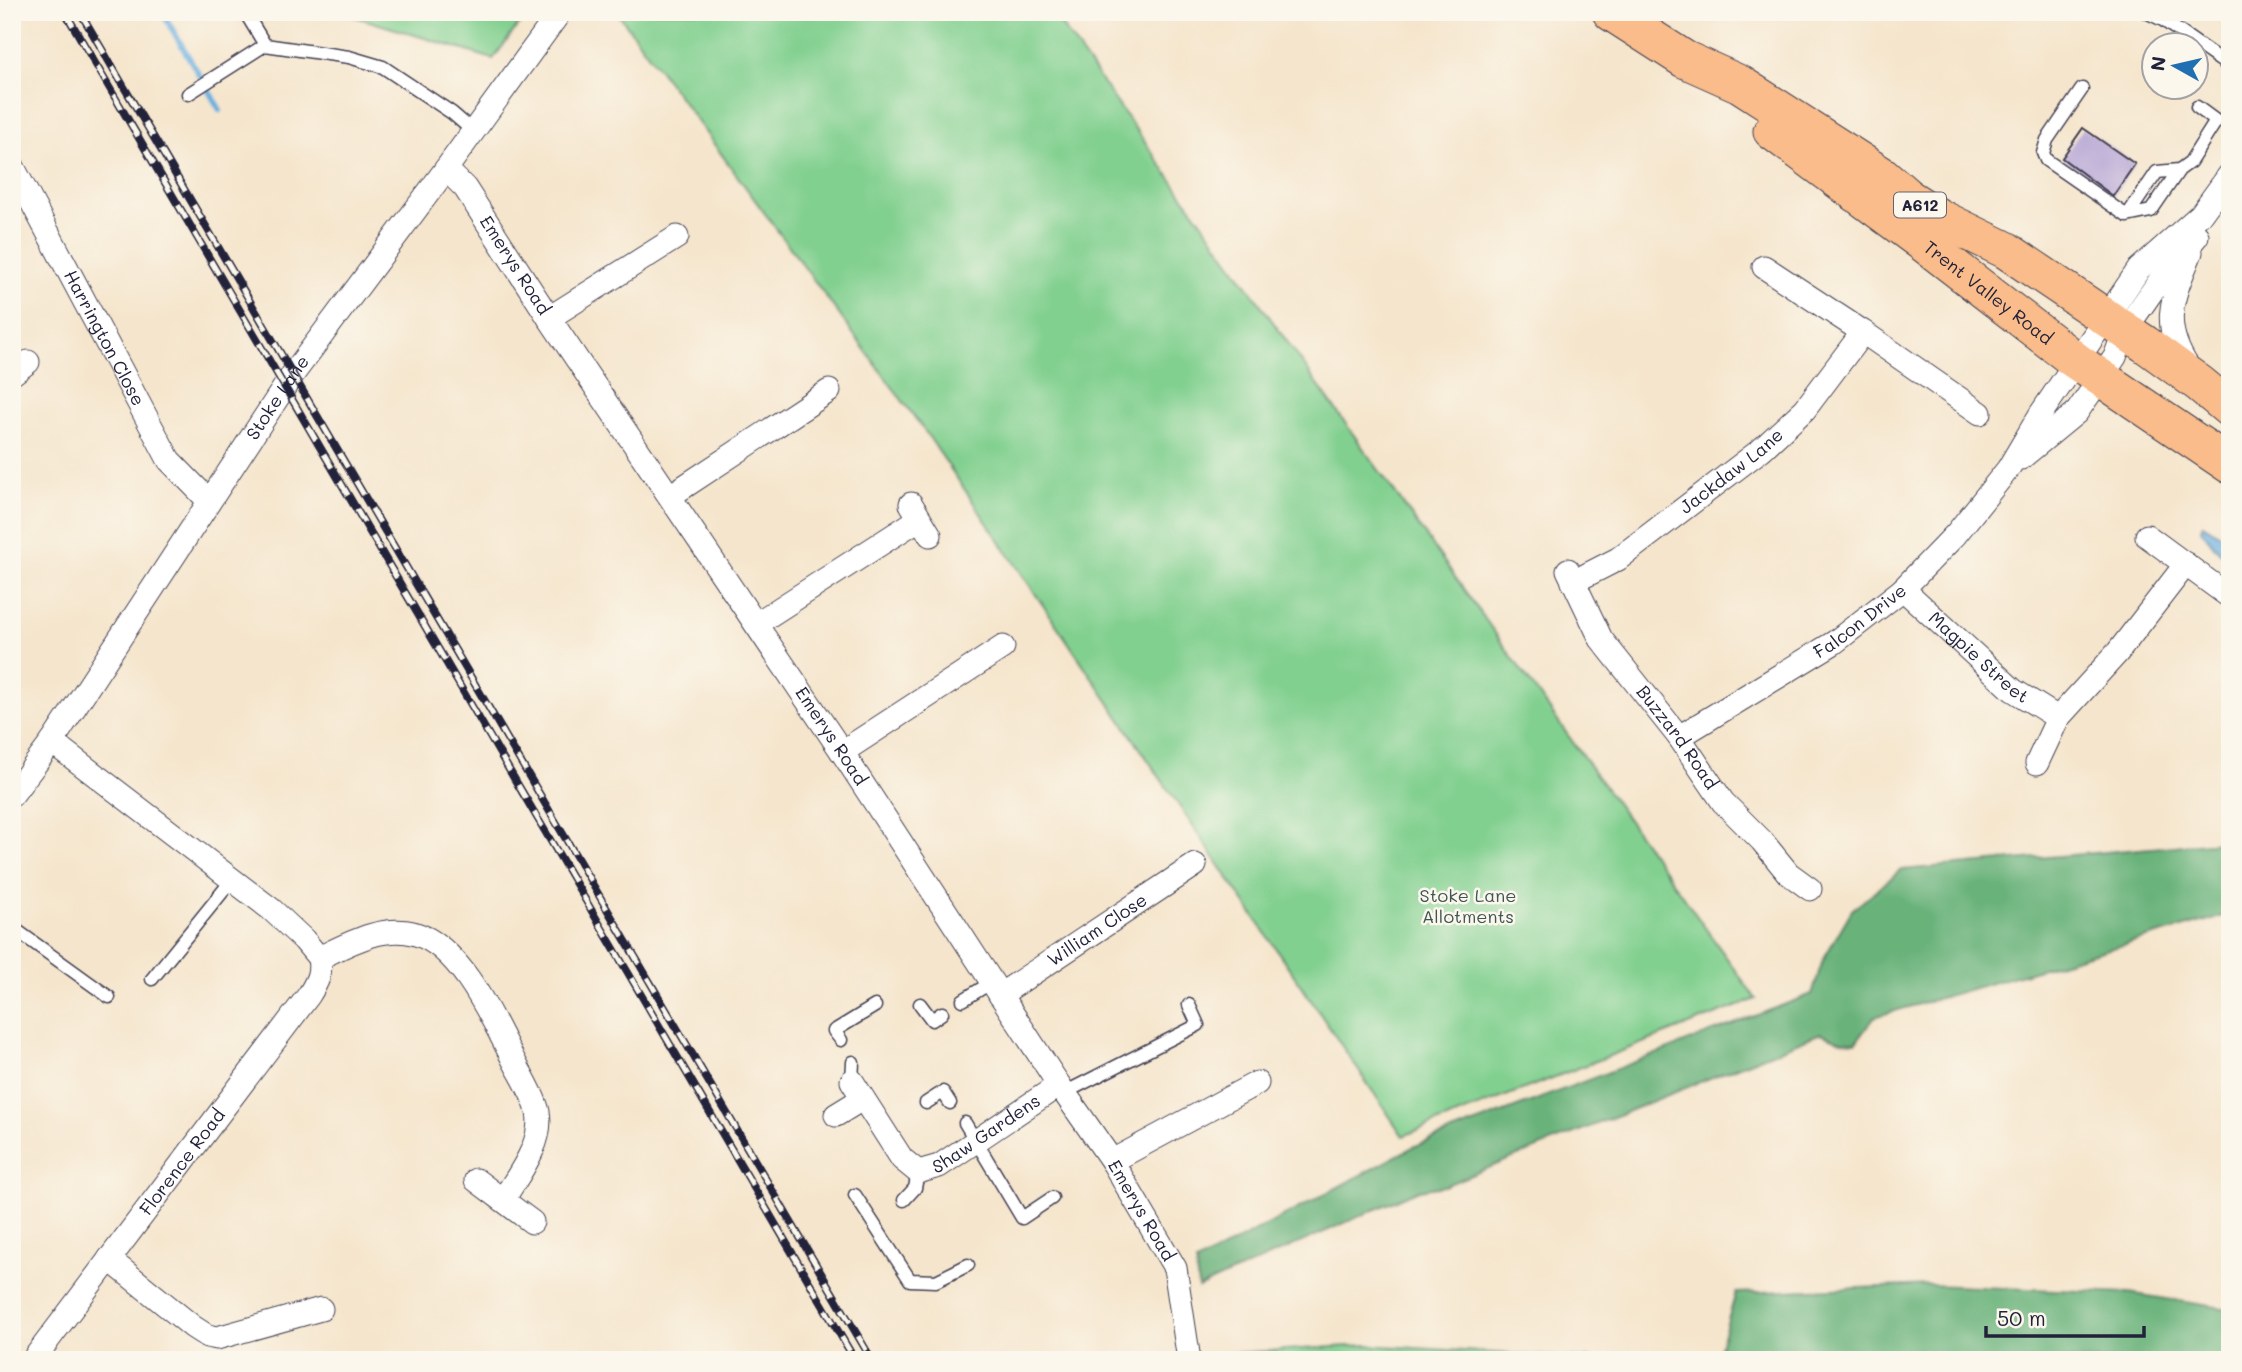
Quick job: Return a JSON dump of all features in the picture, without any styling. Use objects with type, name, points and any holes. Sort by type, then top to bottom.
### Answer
[{"type":"main road","name":"Trent Valley Road","points":[[1611,12],[1685,59],[1740,84],[1883,176],[1907,198],[1940,218],[2006,250],[2230,465]]},
{"type":"main road","name":"Trent Valley Road","points":[[1685,59],[1729,100],[1927,246],[2103,346],[2200,384],[2230,409]]},
{"type":"main road","name":"A612","points":[[2103,346],[2230,439]]},
{"type":"street","name":"Stoke Lane","points":[[12,795],[52,742],[293,374],[560,12]]},
{"type":"street","name":"Harrington Close","points":[[12,165],[169,460],[208,500]]},
{"type":"street","name":"Emerys Road","points":[[446,169],[465,188],[1112,1161],[1175,1268],[1189,1360]]},
{"type":"street","points":[[2200,384],[2177,350],[2171,334],[2173,299],[2199,225],[2230,174]]},
{"type":"street","name":"Falcon Drive","points":[[1679,737],[1845,635],[1903,589],[1956,534],[2008,469],[2077,412],[2103,346],[2139,269],[2199,225]]},
{"type":"street","points":[[550,318],[677,237]]},
{"type":"street","points":[[1764,267],[1980,413]]},
{"type":"street","name":"Jackdaw Lane","points":[[1570,576],[1618,559],[1762,449],[1805,409],[1863,332]]},
{"type":"street","points":[[670,496],[830,391]]},
{"type":"street","points":[[755,624],[920,519]]},
{"type":"street","points":[[2147,536],[2230,597]]},
{"type":"street","points":[[2037,763],[2058,718],[2118,652],[2186,564]]},
{"type":"street","name":"Buzzard Road","points":[[1570,576],[1601,639],[1679,737],[1723,802],[1762,841],[1788,873],[1810,889]]},
{"type":"street","name":"Magpie Street","points":[[1903,589],[2013,690],[2058,718]]},
{"type":"street","points":[[842,752],[1003,647]]},
{"type":"street","points":[[52,742],[272,910],[319,958],[392,930],[417,934],[439,946],[457,965],[488,1010],[524,1079],[538,1113],[534,1149],[503,1200]]},
{"type":"street","name":"William Close","points":[[996,988],[1195,864]]},
{"type":"street","name":"Florence Road","points":[[33,1360],[309,995],[319,979],[319,958]]},
{"type":"street","name":"Shaw Gardens","points":[[836,1115],[856,1081],[902,1159],[918,1171],[939,1166],[970,1133],[1062,1089]]},
{"type":"street","points":[[1112,1161],[1257,1083]]},
{"type":"street","points":[[476,1180],[532,1222]]},
{"type":"street","points":[[108,1259],[207,1336],[217,1338],[321,1309]]},
{"type":"lane","points":[[245,12],[265,45]]},
{"type":"lane","points":[[2146,12],[2165,16],[2230,67]]},
{"type":"lane","points":[[193,91],[265,45],[349,57],[383,67],[452,113],[474,132]]},
{"type":"lane","points":[[2082,89],[2047,140],[2043,153],[2046,160],[2127,216],[2151,211],[2179,170],[2190,162],[2216,121],[2197,107]]},
{"type":"lane","points":[[152,979],[232,880]]},
{"type":"lane","points":[[12,927],[109,997]]},
{"type":"lane","points":[[963,1000],[996,988]]},
{"type":"lane","points":[[920,1004],[932,1020],[942,1013]]},
{"type":"lane","points":[[1062,1089],[1198,1025],[1189,1005]]},
{"type":"lane","points":[[841,1041],[834,1031],[875,1006]]},
{"type":"lane","points":[[926,1103],[943,1092],[950,1103]]},
{"type":"lane","points":[[970,1133],[1022,1218],[1052,1198]]},
{"type":"lane","points":[[904,1200],[915,1188],[918,1171]]},
{"type":"lane","points":[[855,1195],[877,1221],[910,1280],[936,1281],[968,1265]]},
{"type":"green space","points":[[340,12],[528,12],[493,59]]},
{"type":"green space","name":"Stoke Lane Allotments","points":[[617,12],[1052,12],[1756,999],[1403,1136],[929,437]]},
{"type":"green space","points":[[2230,841],[2230,914],[1874,1017],[1856,1042],[1841,1041],[1821,1033],[1444,1186],[1419,1190],[1198,1288],[1196,1263],[1413,1147],[1812,994],[1823,960],[1852,910],[1901,870]]},
{"type":"green space","points":[[1930,1285],[2129,1293],[2230,1309],[2230,1360],[1716,1360],[1736,1293]]},
{"type":"green space","points":[[1367,1345],[1611,1360],[1204,1360],[1201,1355]]},
{"type":"water","points":[[2203,524],[2230,541],[2230,561],[2201,529]]},
{"type":"building","points":[[2083,128],[2135,164],[2113,196],[2062,158]]},
{"type":"waterway","points":[[162,12],[220,110]]},
{"type":"railway","points":[[65,12],[855,1360]]},
{"type":"railway","points":[[80,12],[872,1360]]}]
